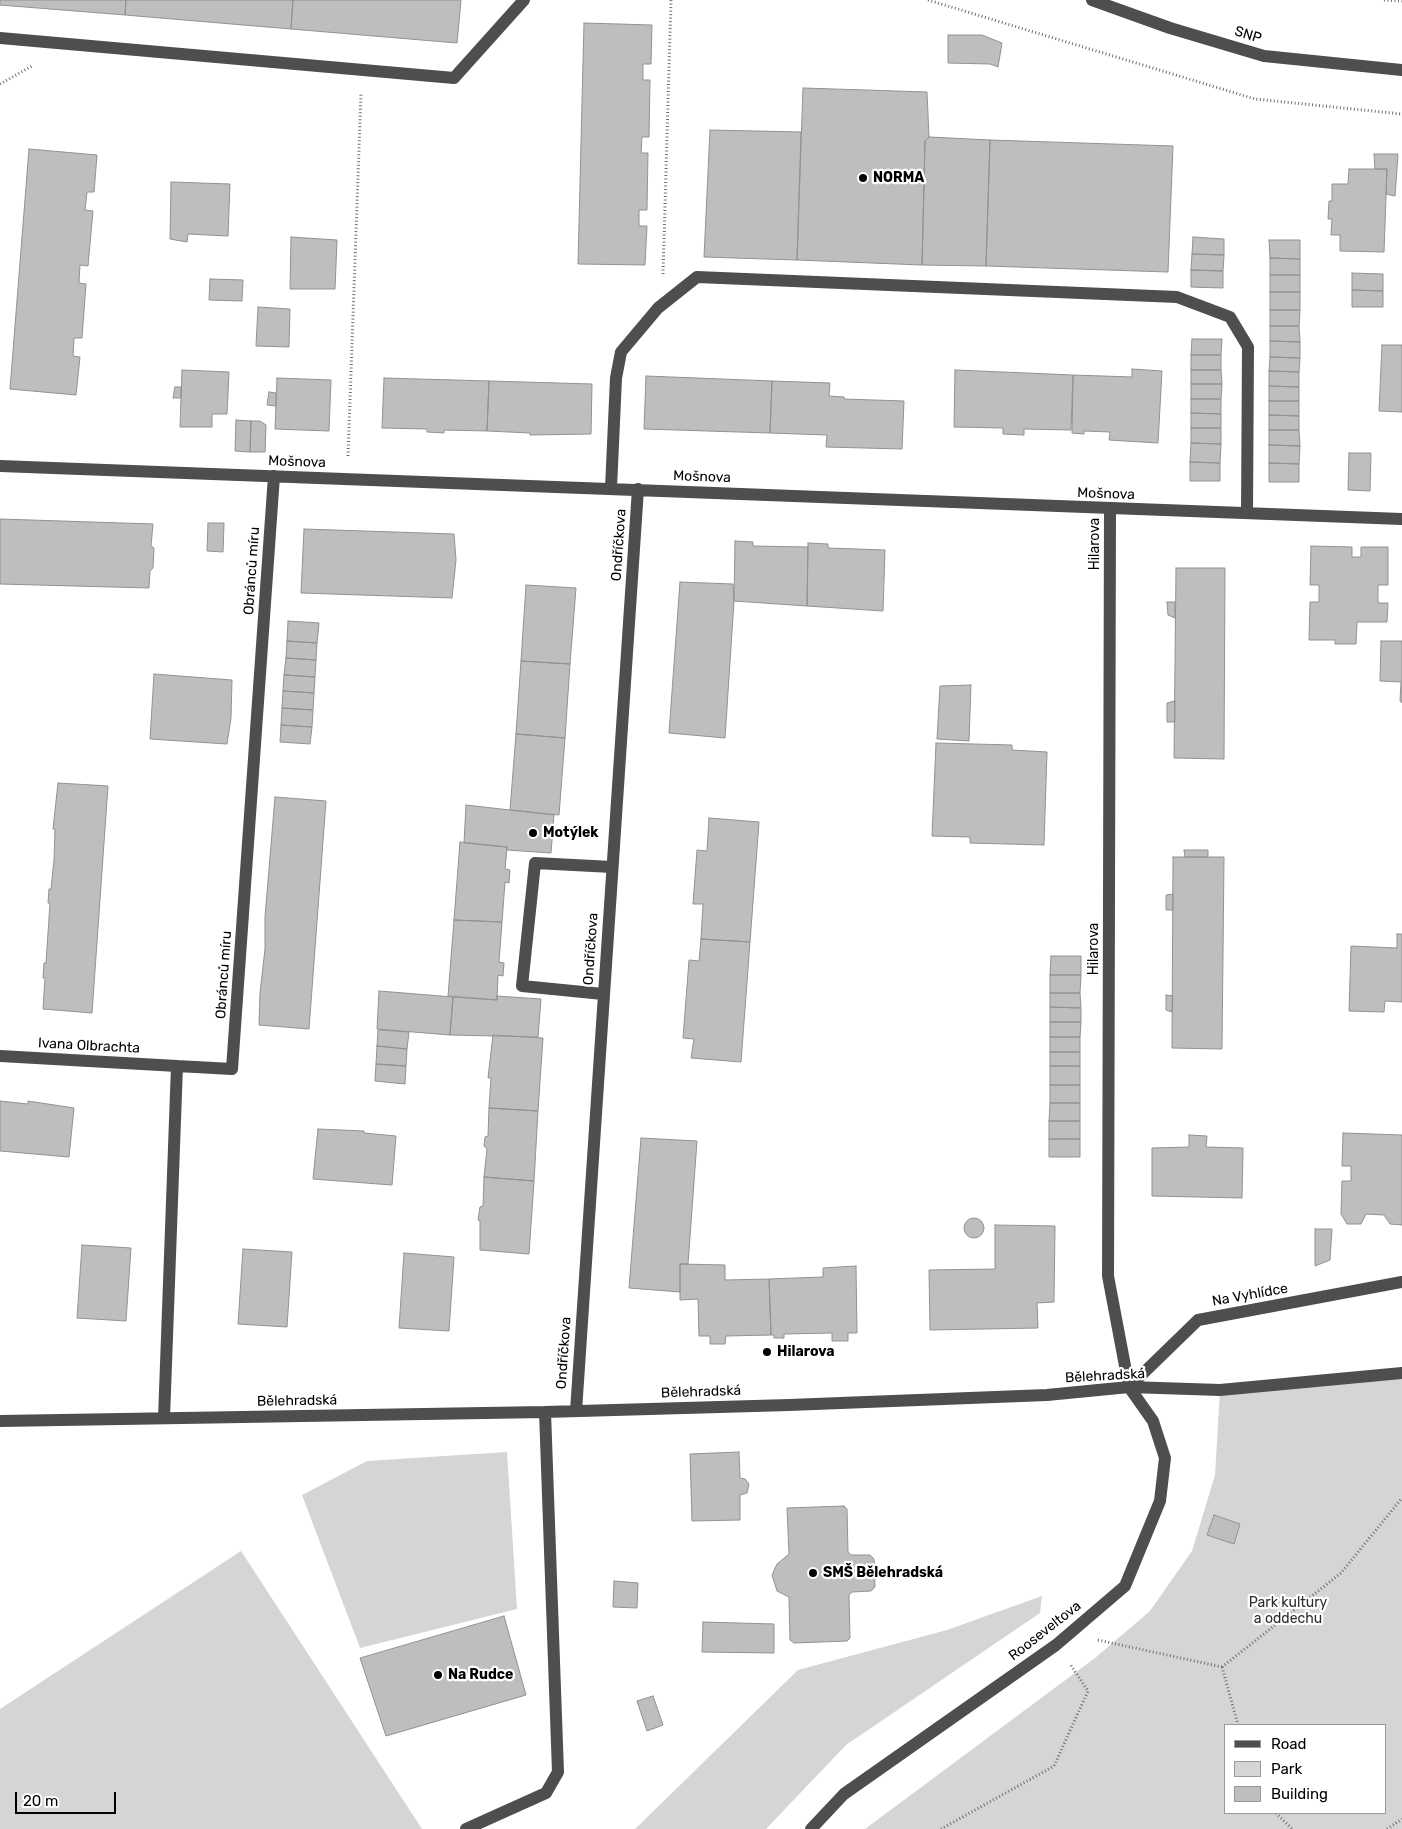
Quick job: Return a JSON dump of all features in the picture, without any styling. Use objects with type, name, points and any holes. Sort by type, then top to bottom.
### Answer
[{"type":"street","points":[[0,38],[454,78],[524,0]]},
{"type":"street","name":"SNP","points":[[1092,0],[1170,28],[1264,56],[1402,70]]},
{"type":"street","points":[[611,488],[616,378],[621,352],[658,308],[697,277],[1177,297],[1230,317],[1248,347],[1247,514]]},
{"type":"street","name":"Mošnova","points":[[0,466],[1402,519]]},
{"type":"street","name":"Obránců míru","points":[[177,1066],[232,1069],[274,476]]},
{"type":"street","name":"Ondříčkova","points":[[576,1411],[638,490]]},
{"type":"street","name":"Hilarova","points":[[1110,509],[1108,1276],[1129,1387]]},
{"type":"street","points":[[604,994],[522,986],[535,864],[612,867]]},
{"type":"street","name":"Ivana Olbrachta","points":[[0,1056],[177,1066]]},
{"type":"street","points":[[164,1418],[177,1066]]},
{"type":"street","name":"Na Vyhlídce","points":[[1129,1387],[1198,1320],[1402,1282]]},
{"type":"street","name":"Bělehradská","points":[[0,1421],[545,1412],[1047,1395],[1129,1387],[1220,1390],[1402,1373]]},
{"type":"street","name":"Rooseveltova","points":[[811,1829],[844,1794],[1056,1645],[1125,1586],[1160,1501],[1165,1458],[1153,1422],[1129,1387]]},
{"type":"street","points":[[466,1829],[546,1793],[558,1772],[545,1412]]},
{"type":"path","points":[[658,308],[663,272],[671,0]]},
{"type":"path","points":[[928,0],[1255,99],[1402,114]]},
{"type":"path","points":[[1384,0],[1402,1]]},
{"type":"path","points":[[347,479],[362,70]]},
{"type":"path","points":[[1222,1667],[1341,1573],[1402,1498]]},
{"type":"path","points":[[1070,1633],[1222,1667]]},
{"type":"path","points":[[941,1829],[1054,1766],[1088,1691],[1056,1645]]},
{"type":"path","points":[[1222,1667],[1238,1724]]},
{"type":"path","points":[[1277,1814],[1292,1829]]},
{"type":"path","points":[[1387,1829],[1402,1818]]},
{"type":"green space","name":"Park kultury a oddechu","points":[[1402,1373],[1402,1829],[865,1829],[1095,1658],[1150,1611],[1192,1551],[1215,1475],[1220,1390]]},
{"type":"green space","points":[[507,1452],[517,1609],[360,1648],[302,1495],[367,1461]]},
{"type":"green space","points":[[241,1551],[422,1829],[0,1829],[0,1709]]},
{"type":"green space","points":[[1042,1596],[1040,1613],[846,1745],[766,1829],[635,1829],[798,1670],[947,1630]]},
{"type":"building","points":[[0,0],[126,0],[125,15],[0,5]]},
{"type":"building","points":[[126,0],[293,0],[291,29],[125,15]]},
{"type":"building","points":[[293,0],[461,0],[457,43],[291,29]]},
{"type":"building","points":[[584,23],[652,25],[651,64],[643,64],[643,80],[650,80],[649,137],[642,137],[641,153],[648,153],[647,210],[639,210],[639,226],[647,226],[645,265],[578,264]]},
{"type":"building","points":[[948,35],[982,35],[1002,43],[998,67],[990,64],[948,63]]},
{"type":"building","points":[[803,88],[927,92],[929,137],[925,141],[922,265],[797,260]]},
{"type":"building","points":[[710,130],[801,132],[797,260],[704,257]]},
{"type":"building","points":[[929,137],[990,140],[986,266],[922,265],[925,141]]},
{"type":"building","points":[[990,140],[1173,146],[1168,272],[986,266]]},
{"type":"building","points":[[29,149],[97,155],[94,192],[87,192],[85,210],[93,211],[88,266],[80,265],[79,283],[86,284],[82,338],[74,338],[73,356],[80,357],[76,395],[10,389]]},
{"type":"building","points":[[1374,154],[1398,154],[1395,196],[1386,194],[1387,169],[1375,169]]},
{"type":"building","points":[[1349,169],[1387,169],[1384,252],[1340,251],[1340,235],[1331,235],[1332,219],[1328,219],[1329,201],[1332,201],[1332,184],[1348,184]]},
{"type":"building","points":[[171,182],[230,184],[228,236],[188,234],[187,242],[170,239]]},
{"type":"building","points":[[291,237],[337,240],[335,289],[290,289]]},
{"type":"building","points":[[1193,237],[1224,239],[1224,255],[1192,254]]},
{"type":"building","points":[[1269,240],[1300,240],[1300,259],[1270,258]]},
{"type":"building","points":[[1192,254],[1224,255],[1223,271],[1191,270]]},
{"type":"building","points":[[1270,258],[1300,259],[1300,275],[1270,275]]},
{"type":"building","points":[[1191,270],[1223,271],[1223,288],[1191,287]]},
{"type":"building","points":[[1352,273],[1383,274],[1383,291],[1352,290]]},
{"type":"building","points":[[1270,275],[1300,275],[1300,292],[1270,292]]},
{"type":"building","points":[[210,279],[243,280],[242,301],[209,300]]},
{"type":"building","points":[[1352,290],[1383,291],[1383,307],[1352,307]]},
{"type":"building","points":[[1270,292],[1300,292],[1300,310],[1270,310]]},
{"type":"building","points":[[258,307],[290,309],[289,347],[256,346]]},
{"type":"building","points":[[1270,310],[1300,310],[1299,326],[1270,326]]},
{"type":"building","points":[[1270,326],[1299,326],[1300,342],[1270,341]]},
{"type":"building","points":[[1192,339],[1222,339],[1221,355],[1191,355]]},
{"type":"building","points":[[1270,341],[1300,342],[1300,358],[1270,357]]},
{"type":"building","points":[[1382,345],[1402,345],[1402,412],[1379,411]]},
{"type":"building","points":[[1191,355],[1221,355],[1221,370],[1191,370]]},
{"type":"building","points":[[1270,357],[1300,358],[1299,372],[1269,371]]},
{"type":"building","points":[[1132,369],[1162,371],[1158,443],[1109,440],[1110,432],[1084,431],[1084,434],[1072,433],[1073,375],[1132,377]]},
{"type":"building","points":[[182,370],[229,372],[227,414],[212,414],[212,427],[180,427]]},
{"type":"building","points":[[955,370],[1073,375],[1071,430],[1024,429],[1024,435],[1003,434],[1003,428],[954,427]]},
{"type":"building","points":[[1191,370],[1221,370],[1222,384],[1191,384]]},
{"type":"building","points":[[1269,371],[1299,372],[1299,387],[1269,386]]},
{"type":"building","points":[[646,376],[772,381],[770,433],[644,429]]},
{"type":"building","points":[[277,378],[331,380],[329,431],[275,429]]},
{"type":"building","points":[[384,378],[489,381],[487,431],[444,430],[444,433],[427,432],[427,429],[382,428]]},
{"type":"building","points":[[489,381],[592,384],[591,434],[530,435],[530,433],[487,431]]},
{"type":"building","points":[[772,381],[830,383],[829,396],[844,397],[844,399],[904,401],[902,449],[826,447],[827,435],[770,433]]},
{"type":"building","points":[[1191,384],[1222,384],[1221,399],[1191,399]]},
{"type":"building","points":[[1269,386],[1299,387],[1299,401],[1269,401]]},
{"type":"building","points":[[175,387],[181,387],[181,398],[173,398]]},
{"type":"building","points":[[269,392],[276,393],[276,406],[267,405]]},
{"type":"building","points":[[1191,399],[1221,399],[1221,414],[1191,413]]},
{"type":"building","points":[[1269,401],[1299,401],[1299,416],[1269,415]]},
{"type":"building","points":[[1191,413],[1221,414],[1221,428],[1191,428]]},
{"type":"building","points":[[1269,415],[1299,416],[1299,430],[1269,430]]},
{"type":"building","points":[[236,420],[251,421],[250,452],[235,451]]},
{"type":"building","points":[[251,421],[260,421],[266,425],[265,452],[250,452]]},
{"type":"building","points":[[1191,428],[1221,428],[1221,444],[1191,443]]},
{"type":"building","points":[[1269,430],[1299,430],[1300,446],[1269,445]]},
{"type":"building","points":[[1191,443],[1221,444],[1220,463],[1190,462]]},
{"type":"building","points":[[1269,445],[1300,446],[1299,464],[1269,463]]},
{"type":"building","points":[[1349,453],[1371,453],[1370,491],[1348,490]]},
{"type":"building","points":[[1190,462],[1220,463],[1220,481],[1190,481]]},
{"type":"building","points":[[1269,463],[1299,464],[1299,482],[1269,482]]},
{"type":"building","points":[[0,519],[153,524],[151,546],[154,548],[153,568],[150,571],[149,588],[0,584]]},
{"type":"building","points":[[208,523],[224,523],[223,552],[207,551]]},
{"type":"building","points":[[304,529],[454,534],[456,560],[452,598],[301,593]]},
{"type":"building","points":[[735,541],[753,542],[753,546],[808,547],[807,606],[734,601]]},
{"type":"building","points":[[808,543],[828,544],[828,548],[885,550],[883,611],[807,606]]},
{"type":"building","points":[[1311,546],[1352,547],[1352,557],[1361,557],[1361,547],[1388,547],[1388,585],[1378,585],[1378,603],[1388,603],[1387,622],[1357,622],[1356,644],[1335,644],[1335,640],[1309,640],[1310,602],[1319,602],[1319,585],[1310,585]]},
{"type":"building","points":[[1176,568],[1225,568],[1224,759],[1174,758]]},
{"type":"building","points":[[680,582],[733,584],[734,601],[725,738],[669,733]]},
{"type":"building","points":[[526,585],[576,588],[570,664],[521,661]]},
{"type":"building","points":[[1167,602],[1175,602],[1175,618],[1168,615]]},
{"type":"building","points":[[288,621],[319,623],[317,643],[287,641]]},
{"type":"building","points":[[287,641],[317,643],[316,660],[286,658]]},
{"type":"building","points":[[1381,641],[1402,641],[1402,703],[1400,701],[1401,682],[1380,681]]},
{"type":"building","points":[[286,658],[316,660],[315,677],[284,675]]},
{"type":"building","points":[[521,661],[570,664],[565,738],[516,734]]},
{"type":"building","points":[[154,674],[232,680],[231,718],[227,744],[150,739]]},
{"type":"building","points":[[284,675],[315,677],[314,693],[283,691]]},
{"type":"building","points":[[971,685],[969,741],[937,739],[940,686]]},
{"type":"building","points":[[283,691],[314,693],[313,710],[282,708]]},
{"type":"building","points":[[1175,701],[1175,722],[1167,722],[1167,703]]},
{"type":"building","points":[[282,708],[313,710],[312,727],[281,725]]},
{"type":"building","points":[[281,725],[312,727],[310,744],[280,742]]},
{"type":"building","points":[[516,734],[565,738],[559,815],[510,810]]},
{"type":"building","points":[[936,743],[1012,745],[1012,750],[1047,752],[1044,845],[970,843],[970,837],[932,836]]},
{"type":"building","points":[[58,783],[108,786],[92,1013],[43,1009],[45,978],[43,978],[44,963],[46,963],[50,903],[48,903],[49,889],[51,889],[54,860],[55,829],[53,829]]},
{"type":"building","points":[[275,797],[326,801],[309,1029],[259,1025],[260,993],[265,949],[265,917]]},
{"type":"building","points":[[466,805],[554,815],[551,853],[507,850],[507,847],[464,843]]},
{"type":"building","points":[[709,818],[759,822],[750,942],[701,939],[703,904],[693,904],[697,850],[707,851]]},
{"type":"building","points":[[460,842],[507,847],[505,869],[510,870],[509,883],[505,882],[502,922],[454,920]]},
{"type":"building","points":[[1184,850],[1208,850],[1208,857],[1185,857]]},
{"type":"building","points":[[1173,857],[1224,857],[1222,1049],[1172,1048]]},
{"type":"building","points":[[1173,894],[1173,910],[1166,910],[1166,895]]},
{"type":"building","points":[[454,920],[502,922],[499,962],[504,963],[503,976],[498,975],[497,1000],[448,996]]},
{"type":"building","points":[[1397,934],[1402,934],[1402,1002],[1385,1001],[1384,1012],[1349,1011],[1351,946],[1397,948]]},
{"type":"building","points":[[701,939],[750,942],[741,1062],[691,1058],[694,1039],[683,1038],[689,960],[699,961]]},
{"type":"building","points":[[1051,956],[1081,956],[1081,975],[1050,975]]},
{"type":"building","points":[[1050,975],[1081,975],[1080,993],[1050,993]]},
{"type":"building","points":[[379,991],[453,997],[450,1035],[377,1029]]},
{"type":"building","points":[[1050,993],[1080,993],[1081,1008],[1050,1007]]},
{"type":"building","points":[[1166,995],[1173,996],[1172,1012],[1166,1010]]},
{"type":"building","points":[[497,996],[541,999],[538,1037],[450,1035],[453,997],[497,1000]]},
{"type":"building","points":[[1050,1007],[1081,1008],[1081,1022],[1050,1022]]},
{"type":"building","points":[[1050,1022],[1081,1022],[1080,1037],[1050,1037]]},
{"type":"building","points":[[378,1030],[409,1032],[407,1049],[377,1046]]},
{"type":"building","points":[[493,1035],[543,1038],[538,1111],[489,1108],[491,1078],[488,1078]]},
{"type":"building","points":[[1050,1037],[1080,1037],[1080,1052],[1050,1052]]},
{"type":"building","points":[[377,1046],[407,1049],[406,1066],[376,1064]]},
{"type":"building","points":[[1050,1052],[1080,1052],[1080,1066],[1050,1066]]},
{"type":"building","points":[[376,1064],[406,1066],[405,1084],[375,1081]]},
{"type":"building","points":[[1050,1066],[1080,1066],[1080,1085],[1050,1085]]},
{"type":"building","points":[[1050,1085],[1080,1085],[1080,1103],[1050,1103]]},
{"type":"building","points":[[0,1101],[28,1104],[28,1101],[74,1108],[69,1157],[0,1151]]},
{"type":"building","points":[[1050,1103],[1080,1103],[1080,1121],[1049,1121]]},
{"type":"building","points":[[489,1108],[538,1111],[534,1181],[484,1177],[487,1149],[484,1146],[485,1137],[488,1136]]},
{"type":"building","points":[[1049,1121],[1080,1121],[1080,1139],[1049,1139]]},
{"type":"building","points":[[318,1129],[364,1131],[364,1133],[396,1136],[392,1185],[313,1179]]},
{"type":"building","points":[[1343,1133],[1402,1135],[1402,1225],[1390,1224],[1384,1215],[1366,1214],[1361,1224],[1347,1224],[1341,1214],[1342,1181],[1351,1181],[1351,1166],[1342,1166]]},
{"type":"building","points":[[1189,1135],[1207,1136],[1206,1147],[1243,1148],[1242,1198],[1152,1196],[1152,1148],[1189,1147]]},
{"type":"building","points":[[641,1138],[697,1141],[688,1264],[680,1264],[680,1292],[629,1288]]},
{"type":"building","points":[[1049,1139],[1080,1139],[1080,1157],[1049,1157]]},
{"type":"building","points":[[484,1177],[534,1181],[529,1254],[480,1250],[480,1221],[478,1220],[480,1207],[483,1206]]},
{"type":"building","points":[[970,1218],[978,1218],[984,1224],[984,1232],[978,1238],[970,1238],[964,1232],[964,1224]]},
{"type":"building","points":[[995,1225],[1055,1226],[1054,1302],[1037,1303],[1038,1328],[930,1330],[929,1270],[995,1269]]},
{"type":"building","points":[[1315,1229],[1332,1229],[1330,1260],[1315,1266]]},
{"type":"building","points":[[82,1245],[131,1248],[126,1321],[77,1318]]},
{"type":"building","points":[[243,1249],[292,1252],[287,1327],[238,1324]]},
{"type":"building","points":[[404,1253],[454,1257],[449,1331],[399,1328]]},
{"type":"building","points":[[680,1264],[725,1265],[725,1280],[769,1279],[771,1335],[726,1336],[725,1344],[710,1344],[710,1336],[699,1336],[698,1299],[680,1300]]},
{"type":"building","points":[[856,1266],[857,1333],[848,1333],[848,1341],[832,1341],[832,1333],[784,1334],[784,1338],[774,1338],[774,1335],[771,1335],[769,1279],[823,1277],[823,1268]]},
{"type":"building","points":[[739,1452],[740,1478],[745,1479],[749,1484],[747,1493],[740,1495],[740,1520],[692,1521],[690,1454]]},
{"type":"building","points":[[844,1506],[847,1509],[848,1552],[851,1555],[870,1555],[874,1559],[875,1587],[871,1591],[852,1592],[849,1595],[850,1638],[847,1641],[794,1643],[790,1640],[789,1597],[777,1591],[772,1575],[777,1564],[789,1554],[787,1508]]},
{"type":"building","points":[[1214,1515],[1240,1524],[1234,1544],[1207,1535]]},
{"type":"building","points":[[614,1581],[638,1583],[637,1608],[613,1607]]},
{"type":"building","points":[[504,1616],[526,1695],[386,1736],[360,1658]]},
{"type":"building","points":[[703,1622],[774,1624],[774,1653],[702,1652]]},
{"type":"building","points":[[653,1696],[663,1725],[647,1731],[637,1701]]},
{"type":"place","name":"NORMA","points":[[863,178]]},
{"type":"place","name":"Motýlek","points":[[533,833]]},
{"type":"place","name":"Hilarova","points":[[767,1352]]},
{"type":"place","name":"SMŠ Bělehradská","points":[[813,1573]]},
{"type":"place","name":"Na Rudce","points":[[438,1675]]}]
